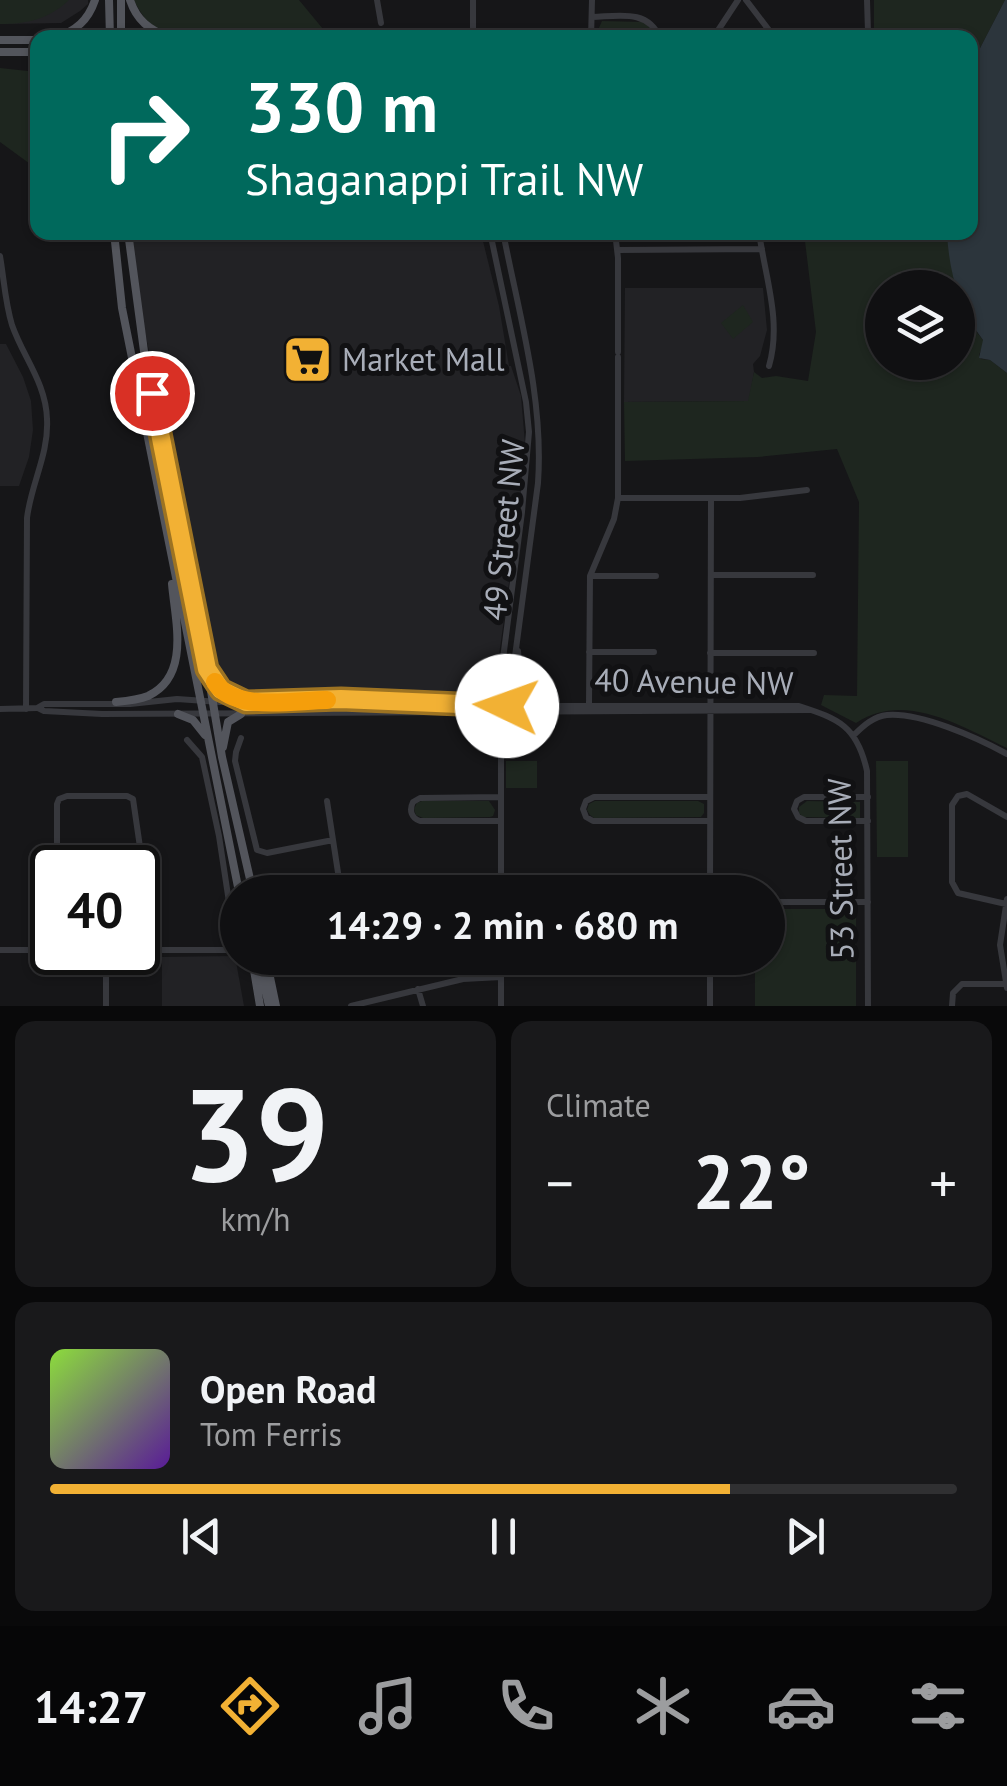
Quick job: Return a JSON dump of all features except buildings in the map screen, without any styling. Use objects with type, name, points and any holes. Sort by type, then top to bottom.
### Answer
[{"type":"main road","points":[[72,30],[89,15],[95,0]]},
{"type":"main road","points":[[109,0],[110,30]]},
{"type":"main road","points":[[121,0],[121,30]]},
{"type":"main road","points":[[130,0],[136,15],[151,30]]},
{"type":"main road","points":[[0,40],[30,40]]},
{"type":"main road","points":[[0,52],[30,52]]},
{"type":"main road","points":[[115,240],[122,308],[235,875]]},
{"type":"main road","points":[[129,240],[146,366],[249,875]]},
{"type":"main road","points":[[116,702],[150,695],[166,682],[174,666],[177,645],[169,550]]},
{"type":"main road","points":[[207,669],[221,690],[246,702]]},
{"type":"main road","points":[[178,714],[196,723],[208,742]]},
{"type":"main road","points":[[222,756],[226,727],[241,714]]},
{"type":"main road","points":[[257,975],[260,1006]]},
{"type":"main road","points":[[261,975],[272,1006]]},
{"type":"main road","points":[[268,975],[272,1006]]},
{"type":"street","points":[[377,0],[382,23]]},
{"type":"street","points":[[473,0],[473,30]]},
{"type":"street","points":[[592,0],[592,30]]},
{"type":"street","points":[[718,30],[738,0]]},
{"type":"street","points":[[746,0],[769,30]]},
{"type":"street","points":[[867,0],[868,30]]},
{"type":"street","points":[[593,17],[640,16],[656,30]]},
{"type":"street","name":"49 Street NW","points":[[492,240],[529,432],[502,708],[501,875]]},
{"type":"street","name":"49 Street NW","points":[[502,708],[518,638],[538,483],[540,426],[505,240]]},
{"type":"street","points":[[589,708],[590,576],[618,498],[616,240]]},
{"type":"street","points":[[760,240],[775,329],[769,366]]},
{"type":"street","points":[[618,250],[762,250]]},
{"type":"street","points":[[0,256],[8,311],[42,388],[48,422],[44,455],[27,518],[26,709]]},
{"type":"street","points":[[618,498],[740,498],[807,490]]},
{"type":"street","points":[[710,875],[711,498]]},
{"type":"street","points":[[710,575],[813,575]]},
{"type":"street","points":[[590,576],[656,576]]},
{"type":"street","points":[[518,638],[524,684],[537,697],[557,705]]},
{"type":"street","points":[[588,652],[654,652]]},
{"type":"street","points":[[710,653],[814,653]]},
{"type":"street","name":"40 Avenue NW","points":[[0,709],[165,700],[341,699],[502,708],[589,708]]},
{"type":"street","name":"40 Avenue NW","points":[[37,708],[60,713],[178,714],[502,708],[812,710],[836,719],[854,734]]},
{"type":"street","points":[[854,734],[880,717],[907,716],[962,732],[1007,754]]},
{"type":"street","name":"53 Street NW","points":[[854,734],[864,756],[868,798],[868,1006]]},
{"type":"street","points":[[240,738],[235,761],[254,843],[260,852],[332,840]]},
{"type":"street","points":[[188,740],[202,757],[225,875]]},
{"type":"street","points":[[952,1006],[953,992],[962,984],[1006,986],[1000,945],[1006,902],[960,894],[952,882],[955,798],[967,794],[1007,817]]},
{"type":"street","points":[[57,845],[59,799],[127,796],[132,799],[139,845]]},
{"type":"street","points":[[501,797],[420,798],[410,810],[414,818],[423,821],[501,821]]},
{"type":"street","points":[[710,797],[594,797],[586,801],[583,809],[593,821],[710,821]]},
{"type":"street","points":[[868,798],[804,798],[794,809],[802,821],[868,821]]},
{"type":"street","points":[[327,801],[338,875]]},
{"type":"street","points":[[785,902],[868,902]]},
{"type":"street","points":[[0,950],[30,950]]},
{"type":"street","points":[[160,950],[220,950]]},
{"type":"street","points":[[106,975],[106,1006]]},
{"type":"street","points":[[710,975],[710,1006]]},
{"type":"street","points":[[351,1006],[472,978],[501,978],[501,1006]]},
{"type":"street","points":[[418,989],[423,1006]]},
{"type":"shaded area","points":[[0,0],[88,0],[88,4],[61,23],[0,24]]},
{"type":"shaded area","points":[[0,0],[69,0],[37,19],[0,24]]},
{"type":"shaded area","points":[[134,0],[299,0],[323,30],[164,30],[151,24]]},
{"type":"shaded area","points":[[874,0],[1005,0],[978,52],[978,30],[871,30]]},
{"type":"shaded area","points":[[1007,0],[1007,373],[990,360],[979,358],[983,340],[975,327],[975,270],[952,270],[950,262],[948,240],[978,240],[978,52]]},
{"type":"shaded area","points":[[602,21],[644,22],[652,30],[598,30]]},
{"type":"shaded area","points":[[0,68],[30,71],[30,164],[0,142]]},
{"type":"shaded area","points":[[132,240],[483,240],[509,366],[521,396],[525,444],[494,692],[229,691],[212,673],[143,321]]},
{"type":"shaded area","points":[[805,240],[948,240],[953,270],[865,270],[865,380],[975,380],[975,330],[983,340],[981,359],[990,360],[1007,373],[1007,748],[932,715],[894,710],[856,723],[821,705],[824,695],[857,696],[859,502],[837,449],[758,457],[625,461],[624,402],[748,401],[754,372],[762,378],[808,381],[816,332]]},
{"type":"shaded area","points":[[625,288],[763,288],[767,330],[760,356],[753,364],[749,401],[624,402]]},
{"type":"shaded area","points":[[743,305],[753,322],[733,339],[721,323]]},
{"type":"shaded area","points":[[0,344],[6,344],[31,401],[33,430],[19,486],[0,486]]},
{"type":"shaded area","points":[[506,761],[537,761],[537,788],[506,788]]},
{"type":"shaded area","points":[[876,761],[908,761],[908,857],[877,857]]},
{"type":"shaded area","points":[[422,801],[489,801],[495,810],[490,817],[423,818],[414,809]]},
{"type":"shaded area","points":[[595,801],[698,801],[704,804],[704,813],[701,817],[594,818],[587,810]]},
{"type":"shaded area","points":[[807,801],[860,802],[860,818],[803,817],[799,807]]},
{"type":"shaded area","points":[[785,909],[856,909],[856,1006],[755,1006],[755,975],[785,975]]},
{"type":"shaded area","points":[[220,956],[220,975],[238,975],[244,1006],[162,1006],[162,957]]},
{"type":"slow traffic","points":[[215,682],[223,692],[246,702],[327,700]]},
{"type":"place","name":"Market Mall","points":[[307,360]]},
{"type":"route","points":[[152,393],[207,669],[221,690],[246,702],[341,699],[507,706]]}]
